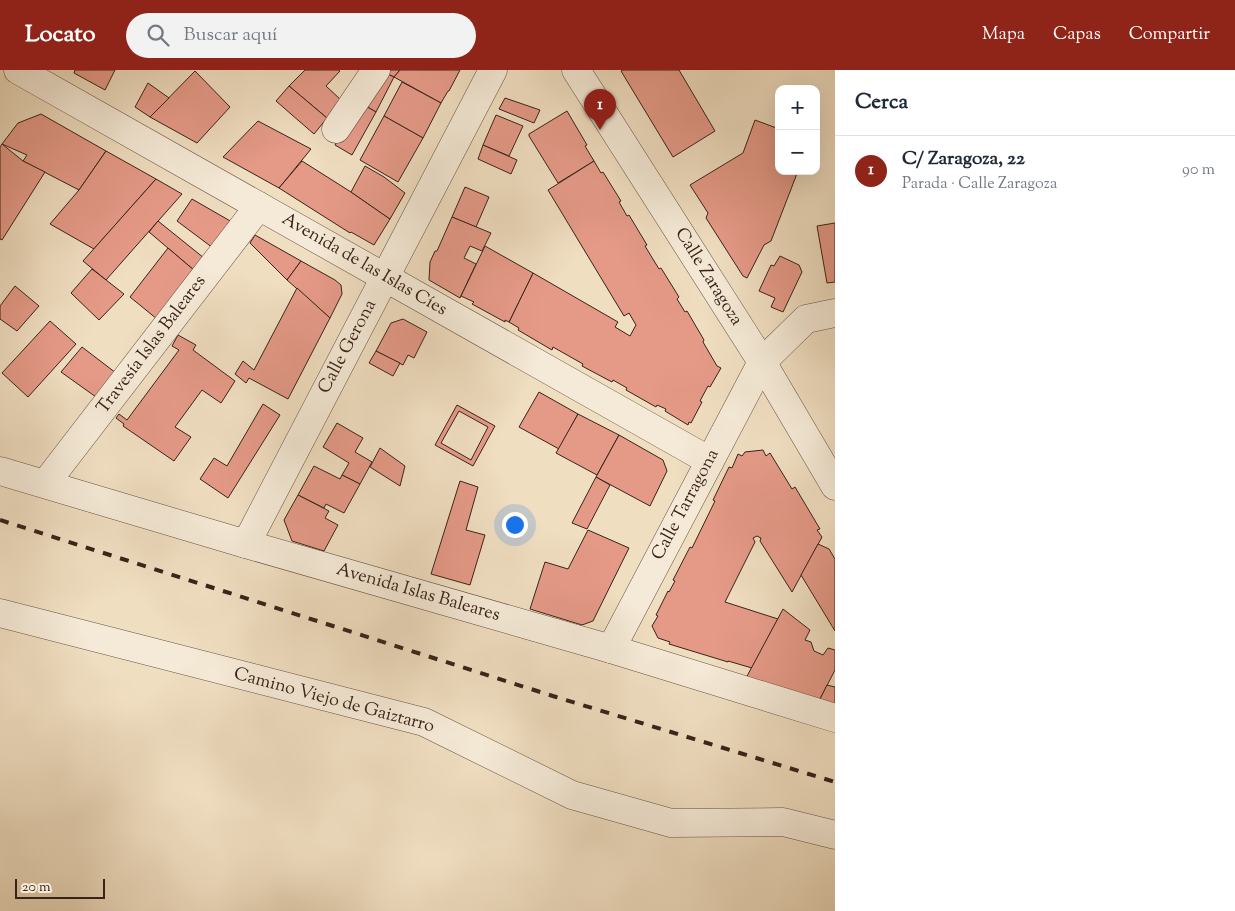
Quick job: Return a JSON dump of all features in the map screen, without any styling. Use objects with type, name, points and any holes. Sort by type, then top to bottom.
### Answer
[{"type":"street","points":[[0,78],[6,70]]},
{"type":"street","name":"Avenida de las Islas Cíes","points":[[18,70],[710,461]]},
{"type":"street","points":[[336,128],[376,70]]},
{"type":"street","name":"Calle Gerona","points":[[246,544],[493,70]]},
{"type":"street","name":"Calle Zaragoza","points":[[576,70],[762,362],[835,486]]},
{"type":"street","name":"Travesía Islas Baleares","points":[[45,484],[258,206]]},
{"type":"street","name":"Calle Tarragona","points":[[611,649],[762,362],[806,319],[835,313]]},
{"type":"street","name":"Avenida Islas Baleares","points":[[0,471],[611,649],[835,718]]},
{"type":"street","name":"Camino Viejo de Gaiztarro","points":[[0,613],[424,722],[572,795],[671,823],[783,822],[835,835]]},
{"type":"building","points":[[75,70],[115,70],[105,90],[74,73]]},
{"type":"building","points":[[305,70],[340,71],[326,86],[341,100],[327,118],[289,86]]},
{"type":"building","points":[[382,70],[400,70],[394,77]]},
{"type":"building","points":[[400,70],[460,70],[441,103],[394,77]]},
{"type":"building","points":[[679,70],[715,131],[673,157],[621,71]]},
{"type":"building","points":[[195,71],[230,107],[197,143],[150,117]]},
{"type":"building","points":[[381,71],[394,77],[376,112],[359,102]]},
{"type":"building","points":[[402,82],[441,103],[423,138],[384,116]]},
{"type":"building","points":[[148,83],[169,98],[150,117],[135,107]]},
{"type":"building","points":[[289,86],[327,118],[314,134],[276,101]]},
{"type":"building","points":[[505,98],[540,110],[534,123],[499,109]]},
{"type":"building","points":[[359,102],[376,112],[352,155],[335,145]]},
{"type":"building","points":[[567,111],[594,161],[558,183],[529,134]]},
{"type":"building","points":[[41,114],[106,151],[79,190],[23,161],[27,155],[2,144],[18,123]]},
{"type":"building","points":[[496,115],[523,126],[509,156],[483,145]]},
{"type":"building","points":[[384,116],[423,138],[398,182],[360,160]]},
{"type":"building","points":[[755,120],[775,128],[775,175],[796,175],[771,241],[764,245],[747,278],[743,276],[706,218],[708,213],[690,185],[743,153]]},
{"type":"building","points":[[258,121],[311,149],[279,188],[223,157]]},
{"type":"building","points":[[2,144],[23,161],[45,172],[2,240],[0,239],[0,147]]},
{"type":"building","points":[[483,145],[517,160],[511,174],[478,159]]},
{"type":"building","points":[[106,151],[156,179],[94,249],[50,224],[79,190]]},
{"type":"building","points":[[302,161],[390,219],[374,245],[350,233],[279,188]]},
{"type":"building","points":[[594,161],[621,201],[619,202],[647,245],[645,246],[659,269],[661,268],[679,297],[677,299],[685,312],[687,311],[717,366],[721,368],[710,387],[708,386],[700,401],[702,402],[691,423],[689,422],[688,425],[665,411],[666,409],[657,405],[656,407],[626,390],[627,388],[613,380],[612,382],[582,366],[583,364],[553,347],[552,350],[518,330],[519,328],[509,322],[533,273],[618,322],[615,327],[630,336],[636,325],[629,313],[624,316],[548,190]]},
{"type":"building","points":[[365,166],[384,177],[405,193],[390,219],[351,192]]},
{"type":"building","points":[[156,179],[182,194],[106,280],[83,261]]},
{"type":"building","points":[[465,187],[489,197],[476,227],[452,217]]},
{"type":"building","points":[[192,199],[232,222],[213,248],[177,221]]},
{"type":"building","points":[[452,217],[491,233],[482,251],[470,246],[464,258],[476,264],[460,298],[429,280],[430,262]]},
{"type":"building","points":[[158,221],[204,258],[195,271],[149,232]]},
{"type":"building","points":[[835,223],[835,282],[827,283],[817,226]]},
{"type":"building","points":[[255,235],[301,261],[287,280],[250,243]]},
{"type":"building","points":[[485,246],[533,273],[509,322],[505,320],[505,322],[461,296]]},
{"type":"building","points":[[168,248],[195,271],[157,319],[130,297]]},
{"type":"building","points":[[780,256],[799,265],[802,272],[783,312],[771,307],[775,298],[759,291],[771,265],[774,266]]},
{"type":"building","points":[[301,261],[341,285],[342,294],[330,318],[287,280]]},
{"type":"building","points":[[92,269],[124,294],[99,320],[71,293]]},
{"type":"building","points":[[15,286],[39,306],[17,331],[0,319],[0,306]]},
{"type":"building","points":[[297,288],[330,318],[288,399],[249,378],[246,383],[235,374],[243,361],[254,370]]},
{"type":"building","points":[[403,319],[427,332],[414,358],[408,355],[403,365],[376,351],[391,323]]},
{"type":"building","points":[[50,321],[76,344],[28,397],[2,373]]},
{"type":"building","points":[[178,335],[196,345],[193,350],[235,381],[221,403],[202,390],[175,427],[191,437],[174,461],[123,426],[124,424],[116,418],[119,414],[127,420],[179,350],[172,346]]},
{"type":"building","points":[[82,347],[116,373],[96,397],[61,372]]},
{"type":"building","points":[[376,351],[400,363],[393,376],[369,363]]},
{"type":"building","points":[[539,392],[578,414],[559,449],[519,427]]},
{"type":"building","points":[[263,404],[280,415],[228,498],[200,479],[214,458],[227,466]]},
{"type":"building","points":[[457,405],[495,426],[473,466],[435,445]],"holes":[[[459,411],[488,427],[471,460],[441,443]]]},
{"type":"building","points":[[578,414],[619,435],[597,475],[556,453]]},
{"type":"building","points":[[337,423],[363,438],[355,452],[372,462],[360,484],[342,475],[349,463],[323,447]]},
{"type":"building","points":[[619,435],[663,460],[667,471],[650,506],[596,477]]},
{"type":"building","points":[[380,448],[405,466],[400,486],[370,467]]},
{"type":"building","points":[[763,450],[766,456],[770,453],[792,489],[795,487],[820,529],[817,530],[822,537],[792,592],[760,541],[761,538],[757,536],[753,538],[755,542],[725,602],[778,619],[752,668],[669,644],[670,642],[658,638],[652,626],[668,591],[675,581],[673,580],[690,547],[692,548],[715,501],[713,500],[729,467],[732,468],[738,454],[742,456],[745,452]]},
{"type":"building","points":[[314,466],[340,479],[342,475],[360,484],[344,513],[326,504],[324,508],[298,495]]},
{"type":"building","points":[[596,477],[610,485],[587,529],[572,523]]},
{"type":"building","points":[[460,481],[478,487],[466,530],[485,535],[470,585],[431,574]]},
{"type":"building","points":[[298,495],[329,511],[325,518],[338,525],[324,551],[292,541],[284,520]]},
{"type":"building","points":[[588,530],[629,548],[593,621],[582,625],[530,609],[545,562],[568,569]]},
{"type":"building","points":[[818,544],[829,549],[835,559],[835,631],[801,575]]},
{"type":"building","points":[[783,609],[810,630],[805,640],[811,642],[814,651],[823,655],[828,648],[835,650],[835,670],[819,701],[746,678]]},
{"type":"building","points":[[827,685],[835,687],[835,706],[819,701]]},
{"type":"railway","points":[[0,520],[556,697],[835,782]]},
{"type":"place","name":"C/ Zaragoza, 22","points":[[600,130]]}]
